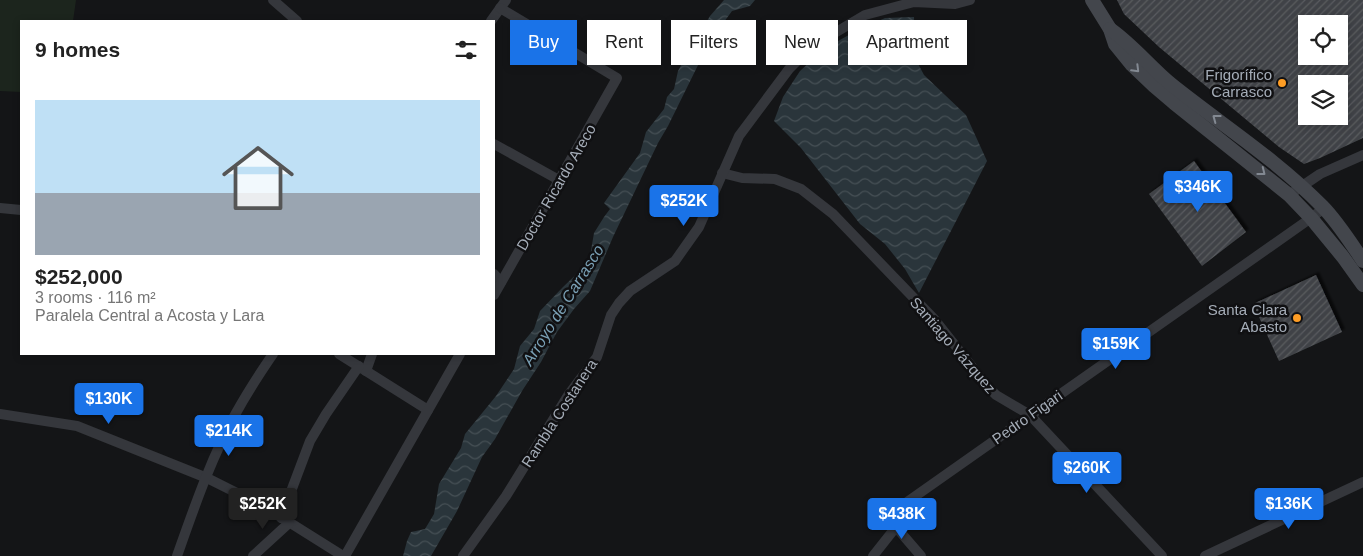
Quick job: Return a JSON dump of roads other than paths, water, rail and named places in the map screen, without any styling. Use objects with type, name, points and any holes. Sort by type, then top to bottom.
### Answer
[{"type":"main road","points":[[1092,0],[1110,29],[1114,44],[1132,66],[1289,195],[1311,218],[1363,285]]},
{"type":"main road","points":[[1110,29],[1121,37],[1161,76],[1280,167],[1301,186],[1324,208],[1363,261]]},
{"type":"street","points":[[272,0],[296,20]]},
{"type":"street","name":"Rambla Costanera","points":[[463,556],[506,496],[569,394],[597,357],[611,316],[619,303],[630,291],[675,261],[699,228],[739,136],[789,69],[811,47],[865,15],[914,2],[955,4],[970,0]]},
{"type":"street","points":[[493,20],[503,4]]},
{"type":"street","name":"Doctor Ricardo Areco","points":[[495,293],[617,78],[503,4]]},
{"type":"street","points":[[495,145],[559,180]]},
{"type":"street","points":[[1289,195],[1320,174],[1363,155]]},
{"type":"street","name":"Santiago Vázquez","points":[[722,173],[742,178],[775,180],[801,189],[833,214],[935,320],[988,387],[996,395],[1030,415],[1162,556]]},
{"type":"street","points":[[0,208],[20,210]]},
{"type":"street","name":"Pedro Figari","points":[[873,556],[896,526],[898,512],[907,502],[1324,208]]},
{"type":"street","points":[[495,275],[501,282]]},
{"type":"street","points":[[178,556],[190,519],[219,446],[236,413],[272,355]]},
{"type":"street","points":[[341,355],[428,410]]},
{"type":"street","points":[[253,556],[285,520],[310,441],[326,414],[371,355]]},
{"type":"street","points":[[0,414],[77,426],[207,478],[242,494],[344,556],[459,355]]},
{"type":"street","points":[[1205,556],[1363,482]]},
{"type":"street","points":[[896,526],[922,556]]},
{"type":"water","points":[[724,0],[755,0],[750,6],[732,11],[725,20],[708,20]]},
{"type":"water","points":[[914,17],[914,20],[881,20],[885,18]]},
{"type":"water","points":[[848,35],[848,65],[919,65],[924,75],[966,115],[987,161],[919,293],[905,269],[885,244],[860,224],[801,148],[774,121],[783,97],[800,71],[807,65],[838,65],[838,41]]},
{"type":"water","name":"Arroyo de Carrasco","points":[[681,65],[698,65],[613,237],[590,291],[557,332],[495,439],[482,457],[457,511],[431,556],[403,556],[411,532],[425,529],[434,514],[439,484],[461,448],[465,434],[496,396],[514,369],[520,346],[534,329],[540,311],[589,262],[594,233],[610,209],[604,203],[640,153],[646,132],[664,109],[667,97],[674,89]]},
{"type":"place","name":"Frigorífico Carrasco","points":[[1282,83]]},
{"type":"place","name":"Santa Clara Abasto","points":[[1297,318]]}]
